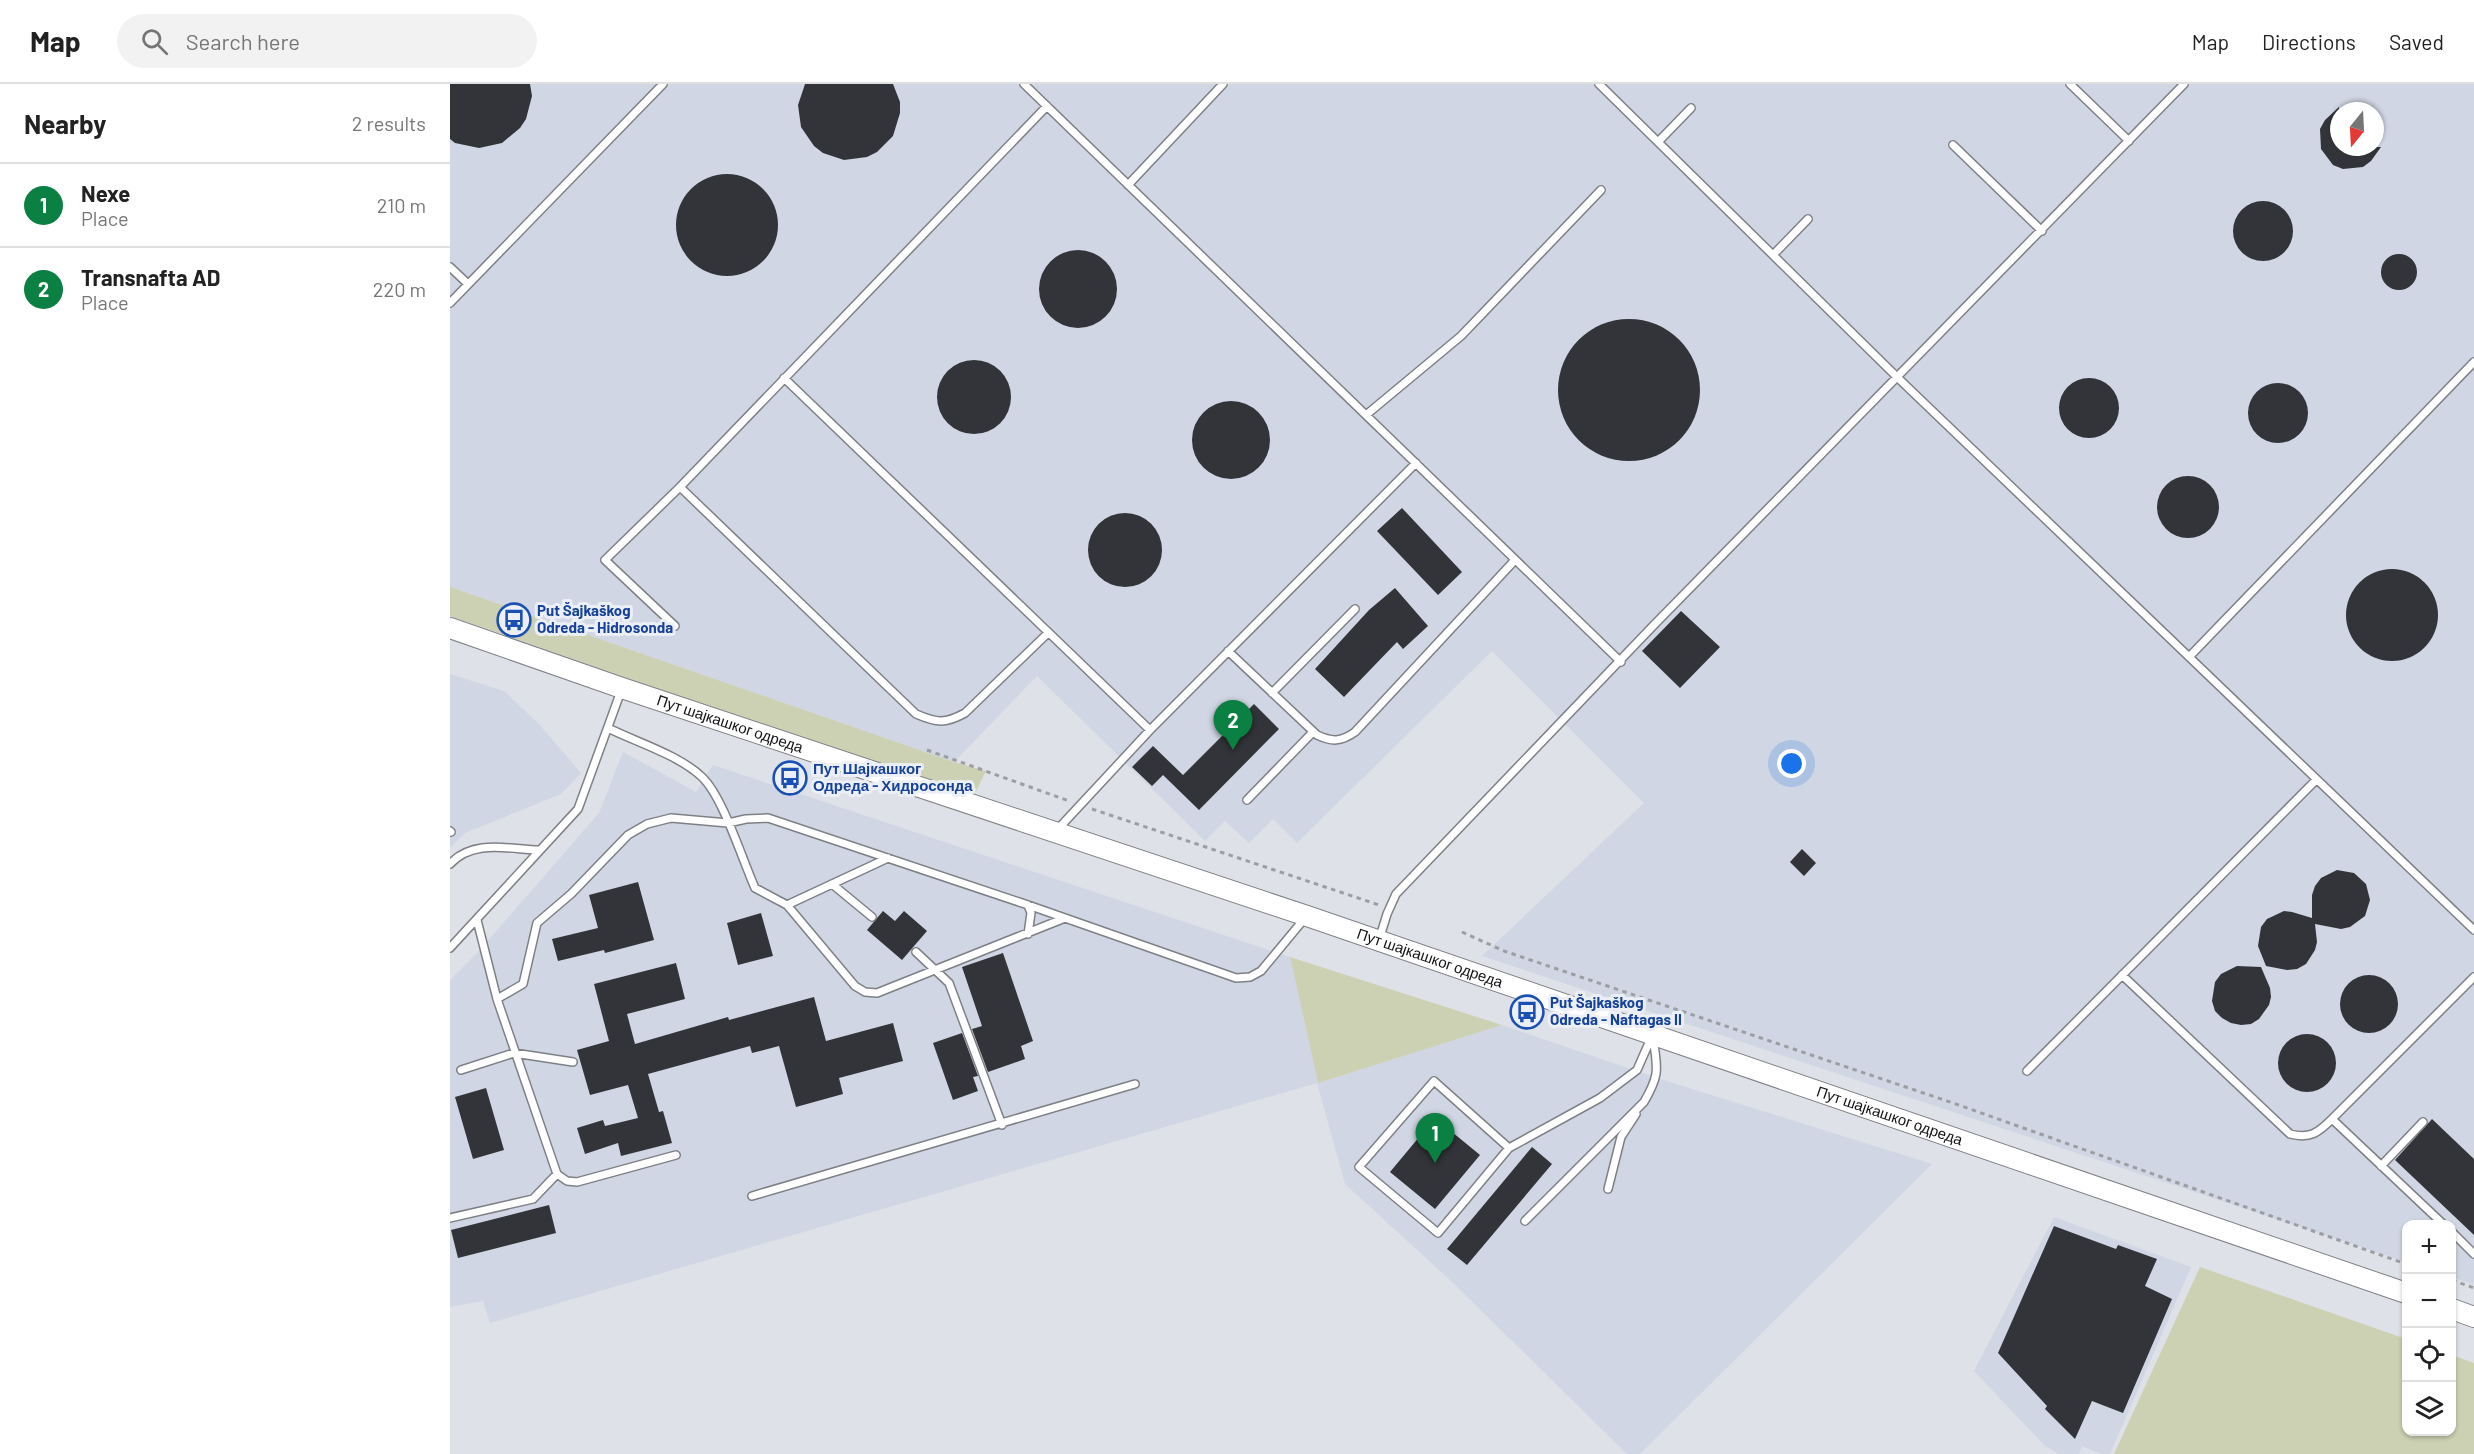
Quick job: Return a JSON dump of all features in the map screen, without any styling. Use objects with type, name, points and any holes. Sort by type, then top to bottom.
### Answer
[{"type":"street","name":"Пут шајкашког одреда","points":[[450,628],[622,688],[1379,940],[2402,1292]]},
{"type":"street","points":[[2456,1311],[2474,1317]]},
{"type":"lane","points":[[450,303],[663,84]]},
{"type":"lane","points":[[1024,84],[1621,662]]},
{"type":"lane","points":[[1128,185],[1223,84]]},
{"type":"lane","points":[[1599,84],[1898,378],[2474,930]]},
{"type":"lane","points":[[2070,84],[2129,141]]},
{"type":"lane","points":[[1379,940],[1396,894],[1621,662],[1652,627],[2184,84]]},
{"type":"lane","points":[[675,626],[605,560],[680,486],[1047,106]]},
{"type":"lane","points":[[1658,142],[1691,108]]},
{"type":"lane","points":[[1953,145],[2042,231]]},
{"type":"lane","points":[[1366,415],[1461,336],[1601,190]]},
{"type":"lane","points":[[1773,255],[1808,219]]},
{"type":"lane","points":[[450,267],[468,284]]},
{"type":"lane","points":[[2189,657],[2474,362]]},
{"type":"lane","points":[[784,378],[1150,730]]},
{"type":"lane","points":[[1054,833],[1150,730],[1416,463]]},
{"type":"lane","points":[[680,486],[916,714],[933,722],[950,721],[965,713],[1048,633]]},
{"type":"lane","points":[[1228,651],[1313,732],[1330,741],[1344,739],[1355,732],[1515,560]]},
{"type":"lane","points":[[1272,693],[1355,609]]},
{"type":"lane","points":[[450,948],[578,809],[622,688]]},
{"type":"lane","points":[[608,728],[686,765],[702,777],[718,797],[755,888],[787,905],[855,986],[865,992],[877,993],[1065,918]]},
{"type":"lane","points":[[1247,800],[1313,732]]},
{"type":"lane","points":[[2026,1071],[2316,780]]},
{"type":"lane","points":[[497,999],[523,984],[537,923],[572,894],[628,835],[647,824],[670,818],[728,823],[768,818],[1028,904],[1236,978],[1250,977],[1261,971],[1307,916]]},
{"type":"lane","points":[[450,864],[456,857],[478,847],[539,850]]},
{"type":"lane","points":[[787,905],[888,858]]},
{"type":"lane","points":[[832,884],[872,917]]},
{"type":"lane","points":[[1028,904],[1031,913],[1028,934]]},
{"type":"lane","points":[[477,920],[497,999],[514,1053],[557,1174],[567,1180],[577,1182],[676,1155]]},
{"type":"lane","points":[[916,952],[949,983],[1002,1125]]},
{"type":"lane","points":[[2122,975],[2290,1134],[2309,1137],[2318,1133],[2474,976]]},
{"type":"lane","points":[[1608,1189],[1621,1137],[1656,1082],[1658,1071],[1653,1034]]},
{"type":"lane","points":[[1509,1148],[1434,1080],[1359,1167],[1437,1233],[1509,1148],[1600,1098],[1637,1070],[1653,1034]]},
{"type":"lane","points":[[461,1070],[514,1053],[573,1062]]},
{"type":"lane","points":[[752,1196],[1002,1125],[1136,1084]]},
{"type":"lane","points":[[1525,1221],[1644,1102]]},
{"type":"lane","points":[[2332,1119],[2439,1220]]},
{"type":"lane","points":[[2381,1166],[2423,1122]]},
{"type":"lane","points":[[450,1218],[533,1199],[557,1174]]},
{"type":"lane","points":[[2456,1237],[2474,1254]]},
{"type":"path","points":[[927,750],[1080,805],[1389,909]]},
{"type":"path","points":[[1462,932],[1504,951],[1953,1103],[2402,1263]]},
{"type":"path","points":[[2456,1282],[2474,1288]]},
{"type":"shaded area","points":[[450,84],[2474,84],[2474,1285],[2456,1278],[2456,1220],[2402,1220],[2402,1261],[1482,956],[1644,803],[1492,651],[1297,843],[1273,819],[1249,843],[1225,821],[1205,841],[1037,676],[954,762],[450,587]]},
{"type":"shaded area","points":[[450,674],[504,691],[539,724],[581,773],[561,794],[465,833],[450,848]]},
{"type":"shaded area","points":[[623,752],[696,792],[713,765],[1290,957],[1318,1083],[1502,1025],[1651,1076],[1932,1164],[1640,1454],[1627,1454],[1451,1281],[1345,1184],[1317,1083],[490,1323],[483,1301],[450,1307],[450,980],[477,953],[599,813]]},
{"type":"shaded area","points":[[2054,1217],[2191,1267],[2110,1454],[2101,1454],[2082,1446],[2079,1454],[2059,1454],[2045,1446],[1974,1371]]},
{"type":"green space","points":[[450,587],[954,762],[986,771],[972,799],[450,616]]},
{"type":"green space","points":[[1290,957],[1502,1025],[1318,1083]]},
{"type":"green space","points":[[2200,1267],[2402,1338],[2402,1436],[2456,1436],[2456,1356],[2474,1363],[2474,1454],[2114,1454]]},
{"type":"building","points":[[450,84],[530,84],[532,96],[526,119],[520,128],[502,143],[479,148],[455,143],[450,139]]},
{"type":"building","points":[[805,84],[893,84],[900,102],[900,113],[893,136],[877,152],[867,157],[844,160],[823,153],[814,146],[801,127],[798,105]]},
{"type":"building","points":[[2330,115],[2330,156],[2375,156],[2371,161],[2363,167],[2343,169],[2333,165],[2321,149],[2320,129]]},
{"type":"building","points":[[727,174],[746,178],[763,189],[774,206],[778,225],[774,244],[763,261],[746,272],[727,276],[708,272],[691,261],[680,244],[676,225],[680,206],[691,189],[708,178]]},
{"type":"building","points":[[2257,201],[2269,201],[2285,209],[2291,219],[2293,231],[2291,243],[2285,253],[2269,261],[2257,261],[2241,253],[2233,237],[2233,225],[2241,209]]},
{"type":"building","points":[[1078,250],[1093,253],[1106,261],[1114,274],[1117,289],[1114,304],[1106,317],[1093,325],[1078,328],[1063,325],[1050,317],[1042,304],[1039,289],[1042,274],[1050,261],[1063,253]]},
{"type":"building","points":[[2399,254],[2412,259],[2417,272],[2412,285],[2399,290],[2386,285],[2381,272],[2386,259]]},
{"type":"building","points":[[1629,319],[1656,324],[1679,340],[1695,363],[1700,390],[1695,417],[1679,440],[1656,456],[1629,461],[1602,456],[1579,440],[1563,417],[1558,390],[1563,363],[1579,340],[1602,324]]},
{"type":"building","points":[[967,360],[981,360],[995,366],[1005,376],[1011,390],[1009,411],[995,428],[981,434],[967,434],[953,428],[943,418],[937,404],[937,390],[943,376],[953,366]]},
{"type":"building","points":[[2083,378],[2095,378],[2111,386],[2117,396],[2119,408],[2117,420],[2111,430],[2095,438],[2083,438],[2067,430],[2059,414],[2059,402],[2067,386]]},
{"type":"building","points":[[2272,383],[2284,383],[2300,391],[2306,401],[2308,413],[2306,425],[2300,435],[2284,443],[2272,443],[2256,435],[2248,419],[2248,407],[2256,391]]},
{"type":"building","points":[[1231,401],[1246,404],[1258,413],[1267,425],[1270,440],[1267,455],[1258,467],[1246,476],[1231,479],[1216,476],[1204,467],[1195,455],[1192,440],[1195,425],[1204,413],[1216,404]]},
{"type":"building","points":[[2188,476],[2210,485],[2219,507],[2210,529],[2188,538],[2166,529],[2157,507],[2166,485]]},
{"type":"building","points":[[1402,508],[1462,572],[1438,595],[1377,531]]},
{"type":"building","points":[[1125,513],[1139,516],[1151,524],[1159,536],[1162,550],[1159,564],[1151,576],[1139,584],[1125,587],[1111,584],[1099,576],[1091,564],[1088,550],[1091,536],[1099,524],[1111,516]]},
{"type":"building","points":[[2392,569],[2410,573],[2424,583],[2434,597],[2438,615],[2434,633],[2424,647],[2410,657],[2392,661],[2374,657],[2360,647],[2350,633],[2346,615],[2350,597],[2360,583],[2374,573]]},
{"type":"building","points":[[1395,588],[1428,626],[1403,649],[1397,642],[1344,697],[1315,669],[1369,610]]},
{"type":"building","points":[[1681,611],[1720,647],[1680,688],[1642,651]]},
{"type":"building","points":[[1254,704],[1279,729],[1199,810],[1163,775],[1152,786],[1132,767],[1153,746],[1183,775]]},
{"type":"building","points":[[1802,849],[1816,863],[1804,876],[1790,862]]},
{"type":"building","points":[[2337,870],[2354,873],[2366,884],[2370,900],[2365,916],[2350,927],[2341,929],[2315,924],[2317,942],[2315,950],[2306,964],[2297,969],[2287,970],[2266,966],[2258,946],[2261,927],[2267,919],[2284,911],[2312,918],[2312,895],[2315,886],[2321,878]]},
{"type":"building","points":[[638,882],[654,940],[605,953],[604,950],[558,961],[552,939],[598,928],[589,895]]},
{"type":"building","points":[[883,911],[895,921],[904,911],[927,931],[902,960],[867,930]]},
{"type":"building","points":[[761,913],[773,956],[738,965],[727,923]]},
{"type":"building","points":[[1003,953],[1033,1041],[1021,1046],[1025,1059],[988,1072],[972,1029],[982,1026],[962,967]]},
{"type":"building","points":[[676,963],[685,999],[627,1014],[635,1044],[728,1017],[729,1020],[814,997],[826,1041],[893,1023],[903,1061],[839,1078],[843,1094],[796,1107],[779,1046],[752,1053],[750,1046],[648,1074],[659,1112],[663,1111],[672,1143],[621,1156],[618,1143],[585,1154],[577,1128],[603,1120],[605,1126],[638,1118],[628,1085],[590,1095],[577,1050],[609,1041],[594,984]]},
{"type":"building","points":[[2237,966],[2261,967],[2270,988],[2269,1005],[2259,1019],[2251,1024],[2231,1023],[2222,1018],[2215,1011],[2212,1001],[2215,982],[2221,974]]},
{"type":"building","points":[[2363,975],[2375,975],[2390,983],[2398,998],[2398,1010],[2390,1025],[2375,1033],[2363,1033],[2348,1025],[2340,1010],[2340,998],[2348,983]]},
{"type":"building","points":[[962,1033],[978,1076],[973,1077],[978,1091],[953,1100],[933,1043]]},
{"type":"building","points":[[2301,1034],[2313,1034],[2328,1042],[2336,1057],[2336,1069],[2328,1084],[2313,1092],[2301,1092],[2286,1084],[2278,1069],[2278,1057],[2286,1042]]},
{"type":"building","points":[[486,1088],[504,1150],[473,1159],[455,1097]]},
{"type":"building","points":[[1435,1118],[1480,1155],[1435,1209],[1390,1172]]},
{"type":"building","points":[[2432,1119],[2474,1159],[2474,1235],[2395,1160]]},
{"type":"building","points":[[1532,1147],[1552,1164],[1467,1265],[1447,1249]]},
{"type":"building","points":[[549,1205],[556,1233],[458,1258],[451,1230]]},
{"type":"building","points":[[2054,1226],[2116,1249],[2118,1245],[2157,1259],[2145,1286],[2172,1299],[2123,1413],[2092,1401],[2075,1439],[2045,1409],[2047,1406],[1998,1353]]},
{"type":"place","name":"Put Šajkaškog Odreda - Hidrosonda","points":[[514,620]]},
{"type":"place","name":"Transnafta AD","points":[[1233,750]]},
{"type":"place","name":"Пут Шајкашког Одреда - Хидросонда","points":[[790,778]]},
{"type":"place","name":"Put Šajkaškog Odreda - Naftagas II","points":[[1527,1012]]},
{"type":"place","name":"Nexe","points":[[1435,1163]]}]
